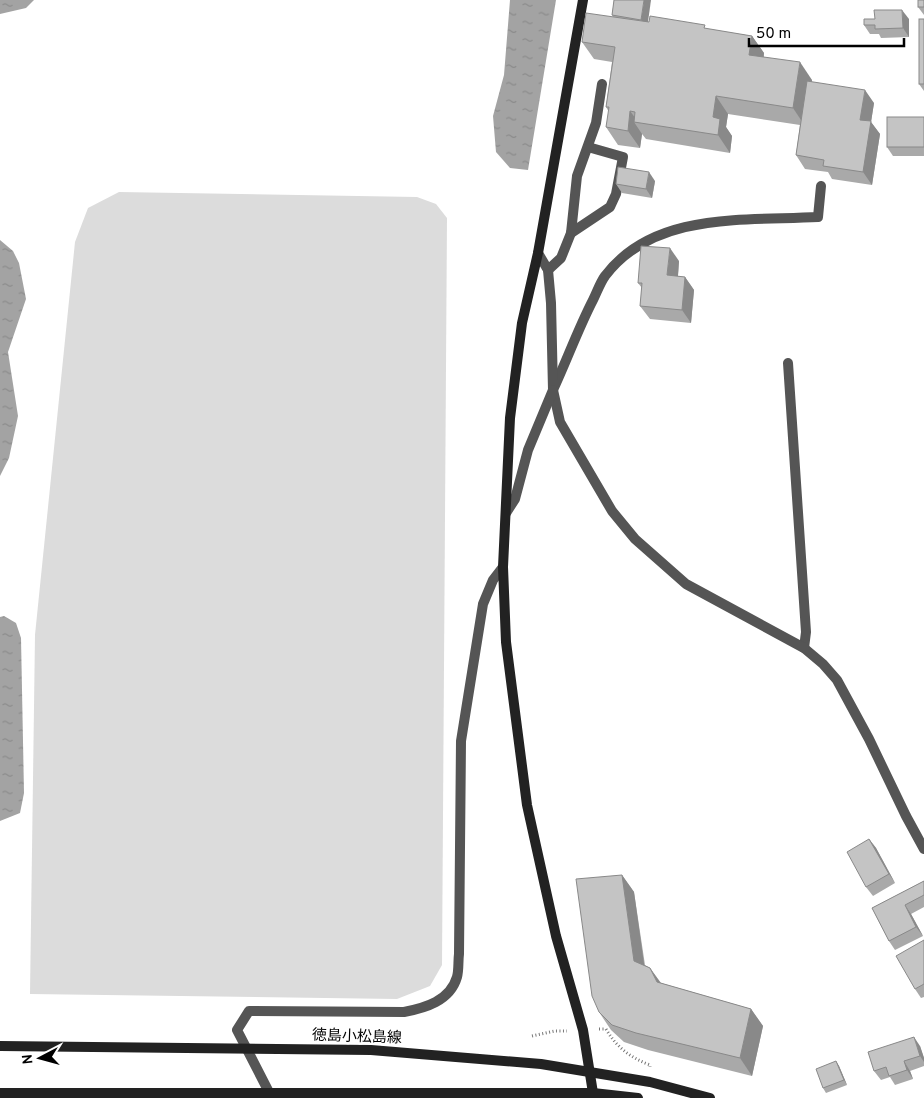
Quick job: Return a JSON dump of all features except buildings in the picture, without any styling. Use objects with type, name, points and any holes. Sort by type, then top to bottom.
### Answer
[{"type":"main road","points":[[583,0],[538,253],[522,323],[513,399],[503,568],[506,642],[527,805],[556,936],[584,1030],[593,1096]]},
{"type":"main road","name":"徳島小松島線","points":[[0,1046],[371,1050],[541,1064],[650,1082],[710,1098]]},
{"type":"main road","points":[[0,1093],[538,1094],[638,1098]]},
{"type":"street","points":[[548,270],[561,258],[571,233],[577,176],[596,123],[602,84]]},
{"type":"street","points":[[571,233],[610,207],[616,194],[622,157],[588,147]]},
{"type":"street","points":[[506,513],[515,499],[528,450],[582,320],[604,276],[640,244],[658,235],[693,225],[738,220],[818,217],[821,186]]},
{"type":"street","points":[[538,253],[548,270],[551,303],[553,390],[560,422],[612,511],[635,539],[686,584],[804,648],[838,680],[924,849]]},
{"type":"street","points":[[788,363],[806,632],[804,648]]},
{"type":"street","points":[[272,1098],[237,1030],[249,1011],[404,1012],[425,1008],[445,996],[457,978],[459,954],[461,740],[483,604],[493,580],[503,568]]},
{"type":"path","points":[[532,1036],[555,1031],[606,1029],[611,1038],[622,1049],[635,1059],[650,1065],[650,1082]]},
{"type":"shaded area","points":[[119,192],[417,197],[436,204],[447,218],[442,965],[430,986],[397,999],[30,994],[35,635],[75,242],[88,208]]},
{"type":"water","points":[[0,0],[34,0],[26,8],[0,14]]},
{"type":"water","points":[[510,0],[556,0],[528,170],[510,168],[496,152],[493,116],[504,75]]},
{"type":"water","points":[[0,240],[13,251],[19,263],[26,299],[8,352],[18,416],[9,458],[0,476]]},
{"type":"water","points":[[4,616],[16,623],[21,638],[24,793],[20,813],[0,821],[0,617]]}]
